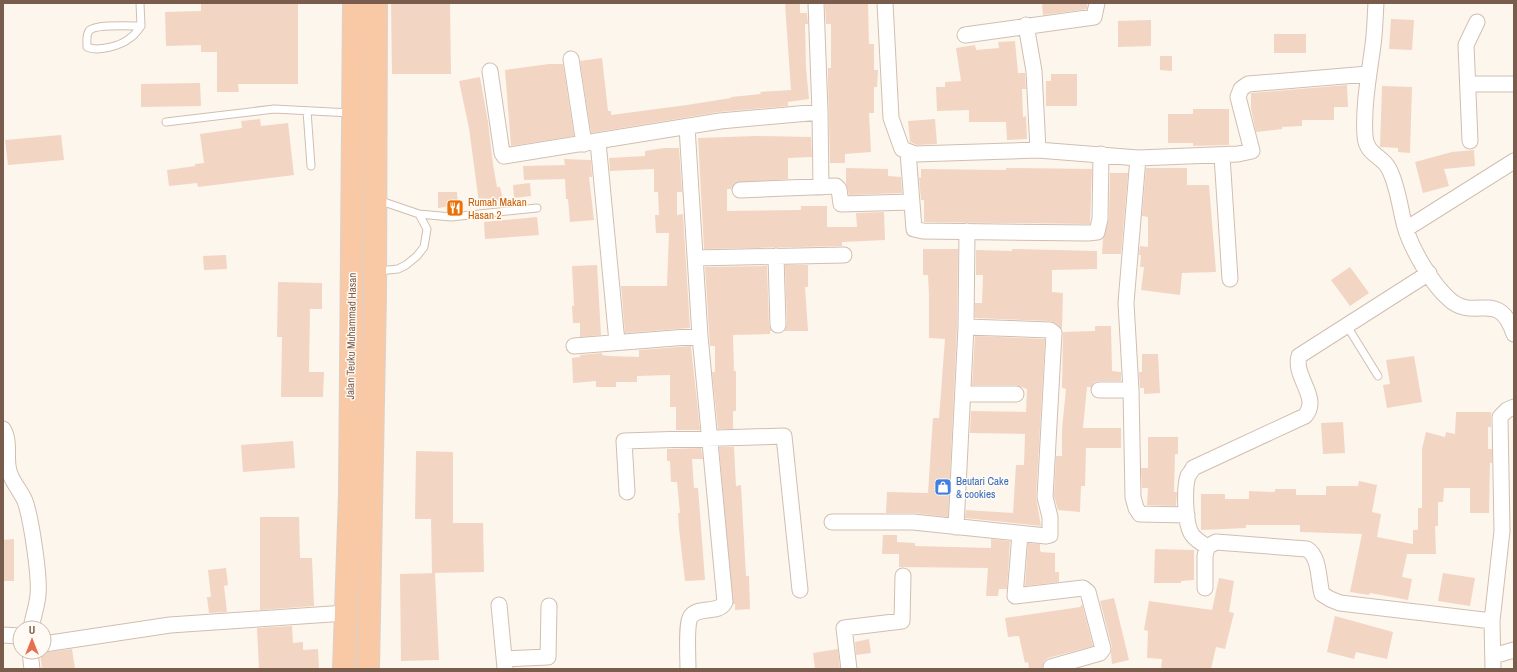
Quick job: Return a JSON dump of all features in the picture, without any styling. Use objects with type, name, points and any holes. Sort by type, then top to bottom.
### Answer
[{"type":"highway","name":"Jalan Teuku Muhammad Hasan","points":[[344,669],[352,293],[354,3]]},
{"type":"highway","points":[[368,669],[375,295],[376,3]]},
{"type":"highway","points":[[352,293],[375,295]]},
{"type":"street","points":[[816,3],[821,187]]},
{"type":"street","points":[[885,3],[892,118],[902,149],[915,154],[1038,150],[1138,158],[1222,156],[1252,151],[1238,97],[1241,89],[1248,84],[1261,81],[1368,74]]},
{"type":"street","points":[[965,35],[1026,25],[1094,18],[1097,3]]},
{"type":"street","points":[[1376,3],[1373,46],[1368,74],[1366,142],[1372,152],[1389,167],[1412,246],[1429,274],[1446,296],[1456,305],[1465,308],[1496,309],[1504,313],[1510,321],[1514,334]]},
{"type":"street","points":[[1470,141],[1469,84],[1466,45],[1477,22]]},
{"type":"street","points":[[1026,25],[1034,71],[1038,150]]},
{"type":"street","points":[[571,59],[591,143],[617,342]]},
{"type":"street","points":[[490,71],[503,155],[507,156],[720,122],[820,112]]},
{"type":"street","points":[[1469,84],[1514,84]]},
{"type":"street","points":[[687,127],[700,336],[725,602],[723,606],[719,608],[695,612],[689,620],[688,669]]},
{"type":"street","points":[[908,152],[914,228],[923,231],[1088,233],[1097,232],[1100,219],[1101,154]]},
{"type":"street","points":[[1222,156],[1230,279]]},
{"type":"street","points":[[1138,158],[1126,303],[1131,390],[1133,497],[1136,508],[1144,515],[1187,516]]},
{"type":"street","points":[[1406,229],[1514,161]]},
{"type":"street","points":[[740,190],[839,187],[841,204],[911,202]]},
{"type":"street","points":[[956,527],[962,433],[966,327],[966,231]]},
{"type":"street","points":[[695,258],[844,255]]},
{"type":"street","points":[[776,256],[778,325]]},
{"type":"street","points":[[1207,547],[1191,532],[1187,516],[1188,476],[1193,468],[1305,416],[1310,410],[1311,404],[1298,368],[1299,356],[1429,274]]},
{"type":"street","points":[[832,522],[913,522],[1020,534],[1050,535],[1050,517],[1045,497],[1050,388],[1055,335],[1050,330],[966,327]]},
{"type":"street","points":[[574,346],[700,336]]},
{"type":"street","points":[[1099,390],[1131,390]]},
{"type":"street","points":[[963,394],[1016,394]]},
{"type":"street","points":[[1514,407],[1507,410],[1500,417],[1502,531],[1492,621],[1493,662],[1514,650]]},
{"type":"street","points":[[3,429],[7,435],[8,467],[10,477],[24,499],[28,511],[38,583],[38,596],[33,620]]},
{"type":"street","points":[[627,492],[624,441],[784,436],[800,590]]},
{"type":"street","points":[[1020,534],[1015,596],[1083,588],[1088,592],[1103,649],[1100,653],[1051,667]]},
{"type":"street","points":[[1205,588],[1205,556],[1207,547],[1216,542],[1307,550],[1313,553],[1316,561],[1322,594],[1330,600],[1340,603],[1492,621]]},
{"type":"street","points":[[849,669],[844,628],[902,621],[903,576]]},
{"type":"street","points":[[499,605],[504,664],[548,657],[549,606]]},
{"type":"street","points":[[52,643],[170,625],[346,613]]},
{"type":"lane","points":[[140,3],[141,26],[131,38],[122,43],[96,49],[87,47],[88,32],[90,30],[102,27],[141,26]]},
{"type":"lane","points":[[166,122],[260,109],[353,113]]},
{"type":"lane","points":[[307,111],[311,166]]},
{"type":"lane","points":[[376,200],[419,214],[451,217],[537,208]]},
{"type":"lane","points":[[375,272],[398,269],[417,256],[426,241],[427,229],[419,214]]},
{"type":"lane","points":[[1347,326],[1378,376]]},
{"type":"building","points":[[201,3],[298,3],[298,84],[238,84],[239,92],[217,92],[217,52],[201,52],[201,45],[166,46],[165,12],[201,11]]},
{"type":"building","points":[[391,3],[450,3],[451,74],[392,74]]},
{"type":"building","points":[[785,3],[800,3],[800,13],[807,13],[808,24],[805,24],[806,68],[809,99],[788,102],[788,106],[719,112],[591,133],[580,61],[602,58],[608,111],[611,111],[611,115],[761,94],[760,92],[791,90]]},
{"type":"building","points":[[868,3],[869,44],[874,44],[874,70],[878,70],[877,87],[874,87],[874,113],[869,113],[871,152],[845,154],[845,163],[830,163],[828,68],[831,68],[831,24],[826,24],[825,4]]},
{"type":"building","points":[[1042,3],[1087,3],[1087,9],[1043,15]]},
{"type":"building","points":[[1391,19],[1414,20],[1412,50],[1389,49]]},
{"type":"building","points":[[1151,20],[1151,46],[1118,47],[1118,21]]},
{"type":"building","points":[[1274,34],[1306,34],[1306,53],[1274,53]]},
{"type":"building","points":[[1015,41],[1018,73],[1025,73],[1026,89],[1022,89],[1023,117],[1026,116],[1027,139],[1007,140],[1006,122],[969,122],[969,110],[937,111],[936,87],[945,87],[945,82],[961,81],[956,48],[975,45],[976,50],[999,48],[998,42]]},
{"type":"building","points":[[1160,56],[1172,56],[1172,71],[1160,70]]},
{"type":"building","points":[[549,64],[563,64],[574,136],[511,146],[505,70]]},
{"type":"building","points":[[1051,74],[1077,74],[1077,106],[1046,106],[1046,81],[1051,81]]},
{"type":"building","points":[[480,77],[497,187],[500,187],[503,200],[479,203],[469,128],[459,81]]},
{"type":"building","points":[[200,83],[201,106],[141,107],[141,84]]},
{"type":"building","points":[[1347,85],[1348,107],[1334,107],[1334,120],[1302,120],[1302,126],[1282,127],[1282,129],[1256,132],[1251,109],[1251,93]]},
{"type":"building","points":[[1382,86],[1412,87],[1410,153],[1398,152],[1398,148],[1380,147]]},
{"type":"building","points":[[1193,109],[1229,109],[1229,145],[1193,146],[1193,143],[1168,143],[1168,114],[1193,114]]},
{"type":"building","points":[[260,119],[261,126],[288,123],[294,175],[198,187],[197,183],[169,186],[167,170],[195,166],[195,164],[204,163],[200,134],[242,128],[241,121]]},
{"type":"building","points":[[935,119],[937,144],[917,145],[910,142],[908,121]]},
{"type":"building","points":[[61,135],[64,160],[8,165],[5,140]]},
{"type":"building","points":[[756,136],[811,137],[812,157],[788,158],[788,179],[735,183],[731,189],[727,189],[727,211],[801,210],[801,206],[827,206],[827,227],[857,227],[856,213],[884,212],[885,240],[842,242],[842,246],[704,249],[698,138]]},
{"type":"building","points":[[664,148],[679,148],[682,192],[677,192],[677,215],[683,214],[690,328],[625,333],[621,286],[667,286],[669,233],[656,233],[655,215],[659,215],[658,192],[654,192],[654,169],[610,171],[609,158],[645,156],[645,151]]},
{"type":"building","points":[[1474,150],[1475,166],[1444,169],[1449,186],[1423,193],[1415,162],[1452,152]]},
{"type":"building","points":[[564,159],[591,160],[592,177],[589,177],[594,220],[570,222],[568,199],[566,199],[565,179],[524,180],[523,166],[565,165]]},
{"type":"building","points":[[846,168],[888,169],[888,176],[901,177],[902,193],[849,195],[846,183]]},
{"type":"building","points":[[1006,168],[1092,169],[1090,224],[924,222],[924,200],[921,200],[919,177],[921,178],[921,169],[1006,170]]},
{"type":"building","points":[[1146,168],[1187,168],[1187,185],[1209,185],[1216,272],[1182,273],[1180,295],[1141,290],[1144,267],[1140,267],[1140,246],[1148,247],[1148,217],[1142,216]]},
{"type":"building","points":[[1110,173],[1128,173],[1121,254],[1102,254],[1103,239],[1109,219]]},
{"type":"building","points":[[530,183],[531,196],[514,198],[513,185]]},
{"type":"building","points":[[438,192],[457,192],[458,205],[438,208]]},
{"type":"building","points":[[537,217],[539,235],[485,239],[484,222]]},
{"type":"building","points":[[923,249],[958,249],[957,327],[948,517],[914,513],[886,513],[887,492],[928,493],[933,418],[939,418],[945,339],[929,338],[928,275],[923,275]]},
{"type":"building","points":[[1012,249],[1097,251],[1097,269],[1052,270],[1052,292],[1063,293],[1062,329],[1050,321],[975,318],[975,303],[982,303],[983,275],[976,275],[976,250],[1012,251]]},
{"type":"building","points":[[226,255],[227,269],[204,270],[203,256]]},
{"type":"building","points":[[597,265],[601,335],[580,337],[580,323],[573,323],[572,306],[574,306],[572,266]]},
{"type":"building","points":[[785,265],[808,265],[808,287],[805,287],[808,331],[784,331],[787,325]]},
{"type":"building","points":[[767,266],[769,325],[772,331],[770,331],[770,334],[733,335],[734,371],[736,371],[736,411],[733,411],[733,429],[718,429],[712,372],[715,372],[715,346],[710,346],[705,267]]},
{"type":"building","points":[[1350,267],[1369,293],[1350,306],[1331,280]]},
{"type":"building","points":[[278,282],[322,283],[322,309],[310,309],[309,372],[324,372],[323,397],[281,397],[282,337],[277,337]]},
{"type":"building","points":[[1095,326],[1111,326],[1112,371],[1121,372],[1121,381],[1099,381],[1094,382],[1091,387],[1087,387],[1083,428],[1121,428],[1121,448],[1086,448],[1085,486],[1081,486],[1080,512],[1058,510],[1054,496],[1056,456],[1062,456],[1062,429],[1066,389],[1062,388],[1063,332],[1095,331]]},
{"type":"building","points":[[975,336],[1045,339],[1036,497],[1041,526],[965,518],[966,510],[1013,513],[1016,465],[1024,465],[1025,434],[970,433],[971,411],[1026,412],[1027,389],[1016,385],[972,385]]},
{"type":"building","points":[[691,346],[700,430],[676,430],[676,407],[670,407],[670,375],[637,376],[637,382],[616,382],[616,387],[596,387],[596,381],[573,383],[572,358],[580,357],[580,355],[602,353],[602,355],[609,356],[639,357],[639,350]]},
{"type":"building","points":[[1142,354],[1158,354],[1160,393],[1144,394],[1144,388],[1140,388],[1139,372],[1142,372]]},
{"type":"building","points":[[1414,356],[1422,402],[1387,408],[1383,385],[1390,384],[1386,360]]},
{"type":"building","points":[[1456,412],[1491,412],[1491,427],[1488,427],[1488,449],[1492,449],[1492,463],[1490,463],[1489,513],[1470,513],[1470,488],[1444,488],[1443,502],[1438,502],[1438,526],[1435,526],[1436,554],[1407,554],[1402,577],[1412,579],[1408,600],[1370,593],[1369,595],[1350,592],[1362,534],[1300,532],[1300,525],[1246,525],[1246,528],[1201,530],[1201,494],[1225,494],[1225,499],[1249,499],[1249,491],[1275,492],[1275,489],[1296,489],[1296,495],[1326,495],[1326,486],[1358,486],[1359,481],[1377,485],[1372,512],[1381,514],[1377,537],[1413,544],[1413,530],[1418,530],[1418,508],[1422,508],[1422,449],[1426,432],[1445,437],[1446,432],[1455,434]]},
{"type":"building","points":[[1343,422],[1345,453],[1323,454],[1321,423]]},
{"type":"building","points":[[1148,437],[1178,437],[1178,454],[1175,454],[1174,492],[1177,492],[1176,506],[1147,505],[1148,488],[1142,488],[1141,468],[1148,468]]},
{"type":"building","points":[[293,441],[295,468],[243,472],[241,445]]},
{"type":"building","points":[[719,447],[734,447],[736,486],[741,485],[746,576],[749,576],[750,609],[735,610],[735,604],[733,604]]},
{"type":"building","points":[[701,448],[703,459],[692,459],[694,488],[698,488],[705,580],[685,581],[679,529],[678,513],[680,513],[677,482],[671,482],[670,461],[667,461],[667,449]]},
{"type":"building","points":[[416,451],[453,452],[453,523],[483,523],[484,572],[432,573],[431,519],[415,519]]},
{"type":"building","points":[[260,517],[299,517],[300,558],[312,558],[314,606],[260,610]]},
{"type":"building","points":[[883,535],[897,535],[897,542],[915,543],[915,546],[991,548],[991,539],[1010,541],[1007,589],[999,589],[998,596],[986,596],[988,568],[899,567],[899,554],[882,554]]},
{"type":"building","points":[[14,539],[14,581],[3,581],[3,540]]},
{"type":"building","points":[[1028,543],[1040,544],[1041,552],[1055,553],[1055,572],[1059,572],[1059,582],[1025,586]]},
{"type":"building","points":[[1155,549],[1194,550],[1194,580],[1181,581],[1181,583],[1154,583]]},
{"type":"building","points":[[226,568],[228,585],[224,586],[227,612],[209,613],[207,597],[211,597],[208,570]]},
{"type":"building","points":[[435,573],[439,660],[401,661],[400,574]]},
{"type":"building","points":[[1443,573],[1475,578],[1470,606],[1438,601]]},
{"type":"building","points":[[1219,578],[1234,581],[1229,612],[1234,613],[1225,649],[1216,647],[1211,669],[1161,669],[1162,659],[1147,658],[1148,631],[1144,630],[1149,601],[1212,610]]},
{"type":"building","points":[[1114,598],[1129,660],[1112,664],[1112,647],[1100,601]]},
{"type":"building","points":[[1082,604],[1093,646],[1048,658],[1044,661],[1042,669],[1029,669],[1028,662],[1025,663],[1019,636],[1008,637],[1005,618],[1080,607]]},
{"type":"building","points":[[1335,616],[1393,632],[1387,659],[1356,652],[1354,659],[1327,652]]},
{"type":"building","points":[[292,626],[293,643],[303,642],[303,650],[318,649],[319,668],[259,669],[257,628]]},
{"type":"building","points":[[869,639],[871,653],[856,655],[855,642]]},
{"type":"building","points":[[72,649],[75,669],[42,669],[41,660],[52,660],[52,652]]},
{"type":"building","points":[[838,649],[840,669],[815,669],[813,653]]},
{"type":"place","name":"Rumah Makan Hasan 2","points":[[455,208]]},
{"type":"place","name":"Beutari Cake & cookies","points":[[943,487]]}]
